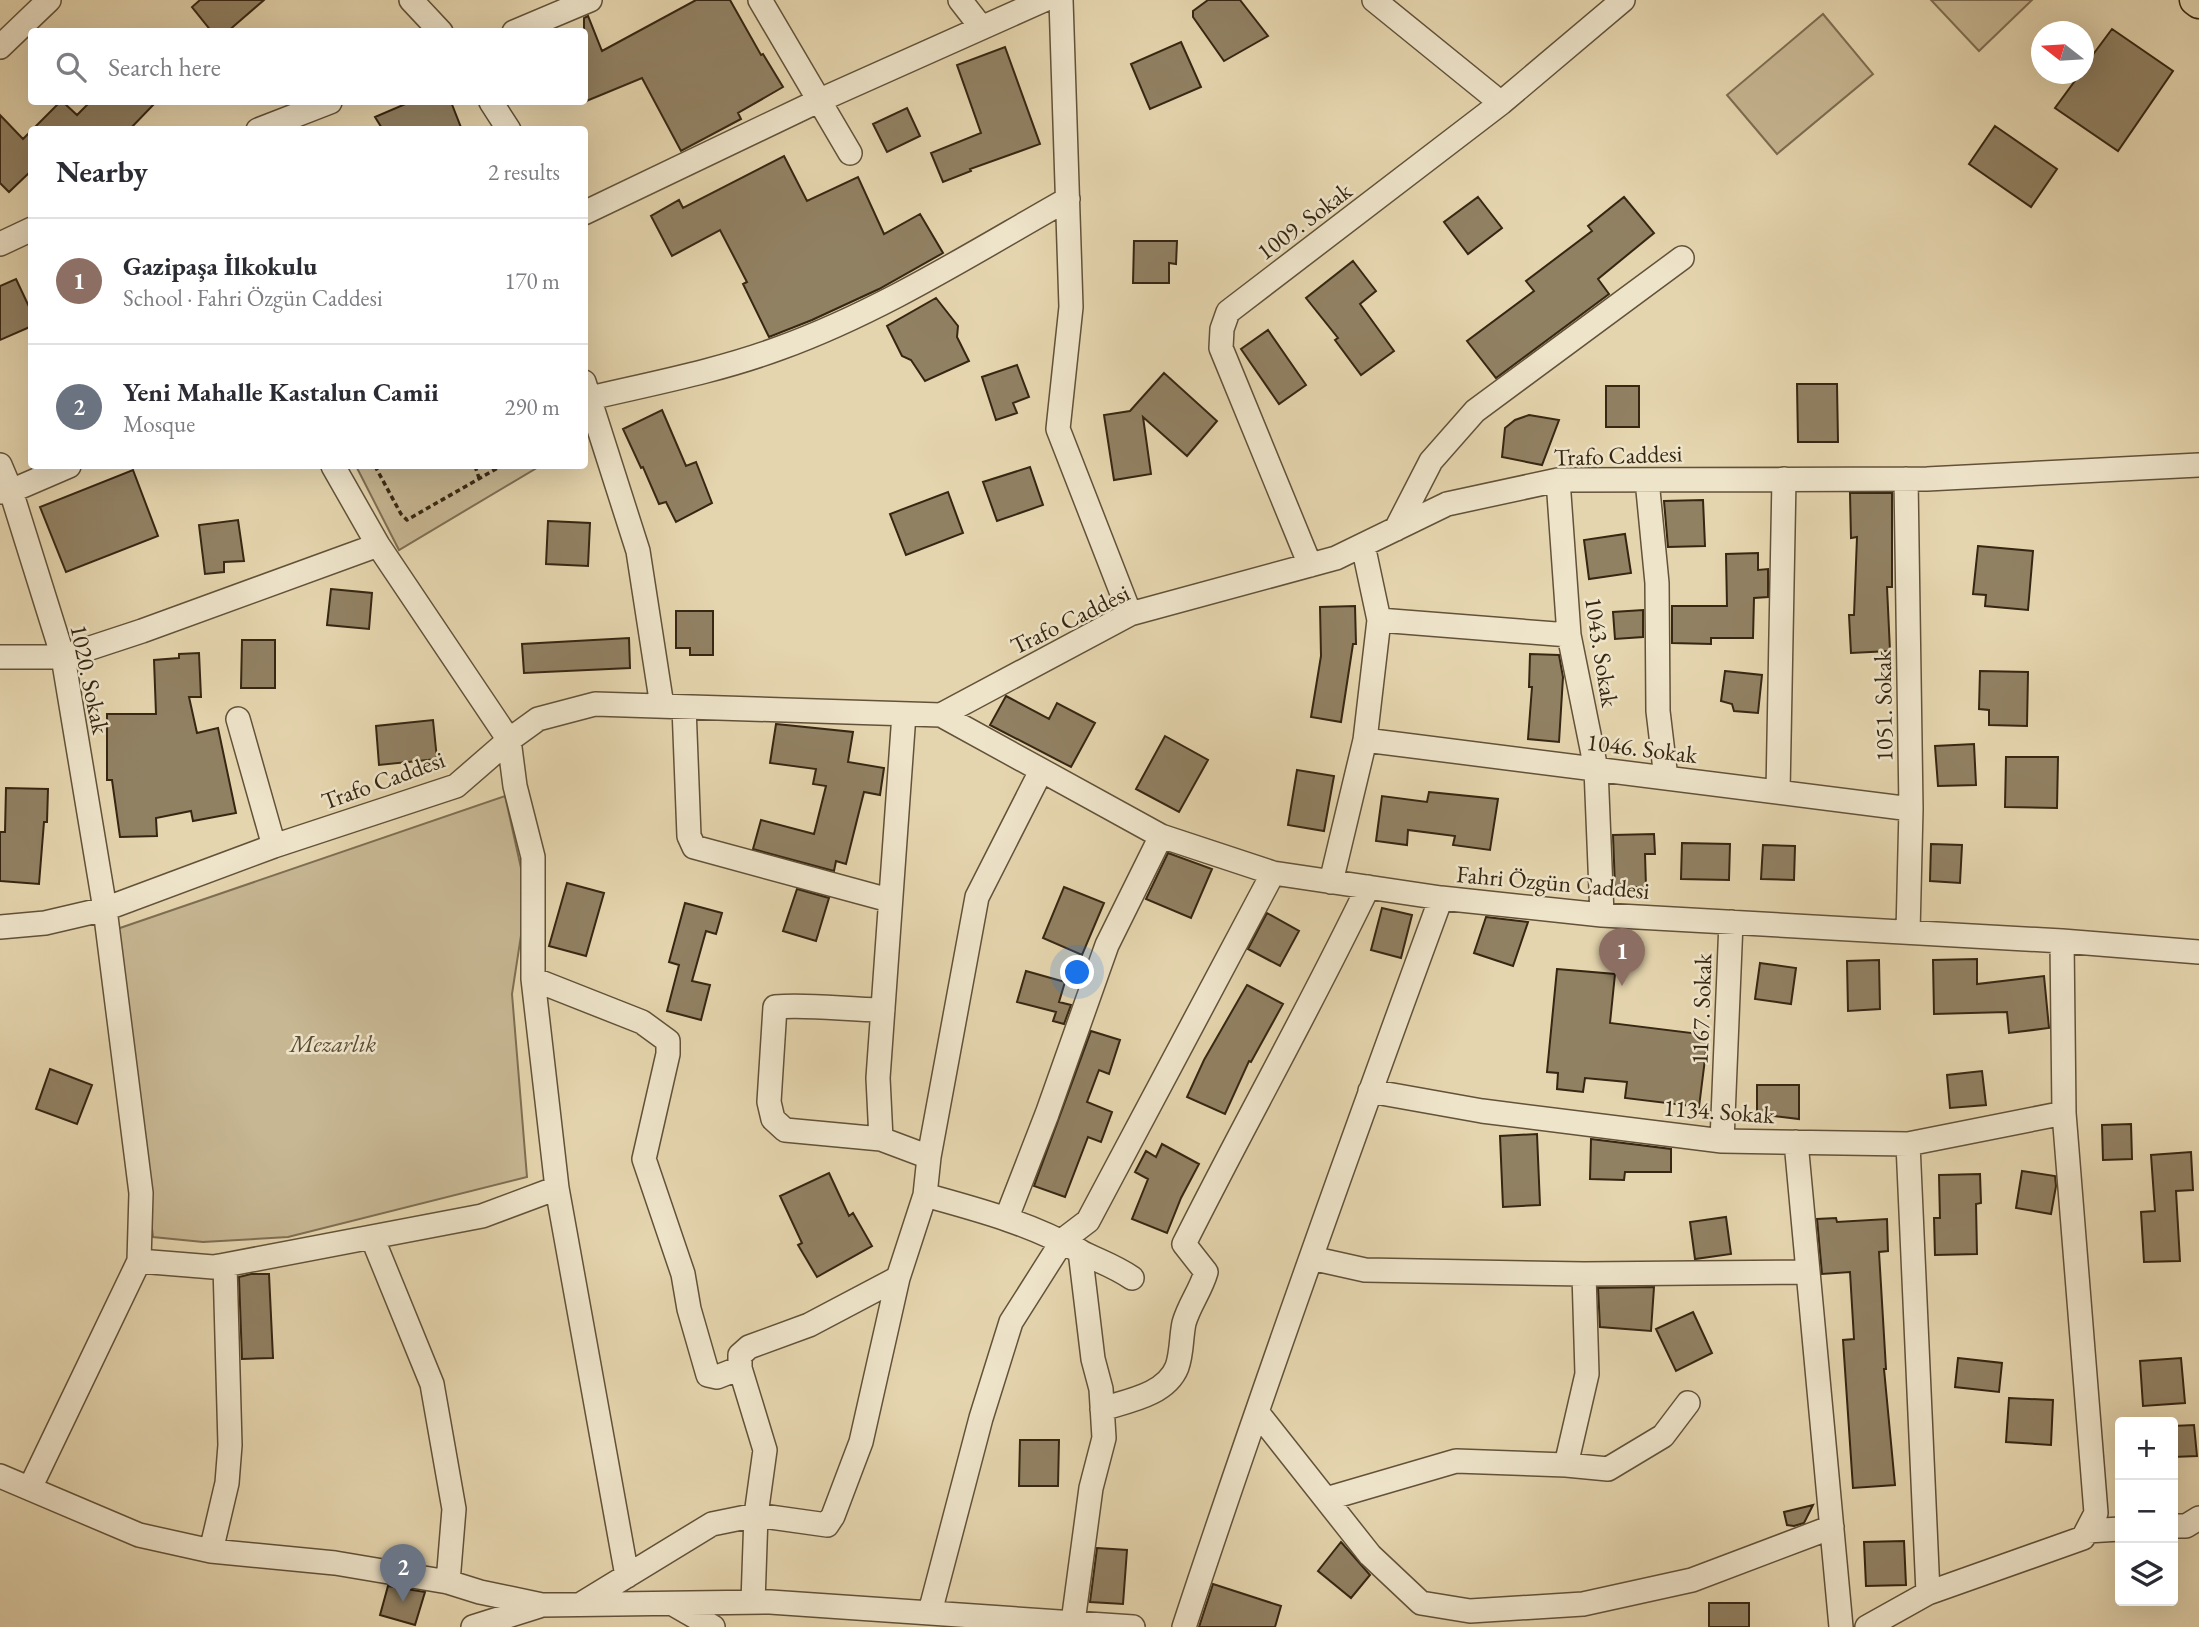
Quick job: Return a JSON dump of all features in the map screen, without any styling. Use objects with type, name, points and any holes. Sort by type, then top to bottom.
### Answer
[{"type":"street","points":[[0,47],[49,0]]},
{"type":"street","points":[[411,0],[438,28]]},
{"type":"street","points":[[524,28],[590,0]]},
{"type":"street","points":[[760,0],[850,153]]},
{"type":"street","points":[[960,0],[981,27]]},
{"type":"street","points":[[588,211],[818,101],[1044,0]]},
{"type":"street","points":[[1061,0],[1071,307],[1058,429],[1130,614]]},
{"type":"street","points":[[1374,0],[1501,103]]},
{"type":"street","name":"1009. Sokak","points":[[1311,565],[1221,348],[1222,329],[1228,312],[1501,103],[1622,0]]},
{"type":"street","points":[[268,126],[322,105]]},
{"type":"street","points":[[493,105],[506,126]]},
{"type":"street","points":[[588,390],[718,369],[782,347],[879,306],[1068,199]]},
{"type":"street","points":[[0,244],[28,231]]},
{"type":"street","points":[[1396,529],[1431,461],[1475,411],[1682,258]]},
{"type":"street","points":[[588,393],[638,551],[673,707],[690,836],[694,847],[889,900]]},
{"type":"street","name":"1020. Sokak","points":[[0,465],[6,491],[63,657],[106,909],[141,1193],[139,1261]]},
{"type":"street","name":"Trafo Caddesi","points":[[0,927],[45,923],[106,909],[274,846],[456,786],[538,719],[595,704],[941,715],[1130,614],[1336,558],[1447,505],[1558,480],[1906,479],[2199,465]]},
{"type":"street","points":[[6,491],[61,469]]},
{"type":"street","points":[[335,469],[378,545],[509,740],[515,786],[533,856],[533,978],[556,1188],[626,1576]]},
{"type":"street","points":[[1778,792],[1784,479]]},
{"type":"street","name":"1051. Sokak","points":[[1906,479],[1911,809],[1908,932]]},
{"type":"street","name":"1043. Sokak","points":[[1558,480],[1569,635],[1596,769],[1602,915]]},
{"type":"street","points":[[1647,480],[1657,583],[1658,711],[1665,778]]},
{"type":"street","points":[[0,657],[63,657],[155,627],[378,545]]},
{"type":"street","points":[[1331,881],[1365,740],[1379,620],[1363,545]]},
{"type":"street","points":[[1379,620],[1569,635]]},
{"type":"street","points":[[881,1139],[878,1078],[904,714]]},
{"type":"street","name":"Fahri Özgün Caddesi","points":[[941,715],[1161,836],[1273,873],[1441,898],[1602,915],[2062,940],[2199,952]]},
{"type":"street","points":[[238,719],[274,846]]},
{"type":"street","name":"1046. Sokak","points":[[1365,740],[1911,809]]},
{"type":"street","points":[[581,1604],[712,1524],[756,1515],[827,1525],[833,1516],[862,1442],[898,1278],[925,1195],[929,1157],[977,897],[1041,771]]},
{"type":"street","points":[[1007,1217],[1107,945],[1161,836]]},
{"type":"street","points":[[929,1612],[981,1418],[1011,1322],[1088,1220],[1273,873]]},
{"type":"street","points":[[1102,1409],[1147,1395],[1164,1384],[1176,1368],[1185,1321],[1206,1272],[1184,1244],[1368,887]]},
{"type":"street","points":[[1184,1627],[1311,1258],[1441,898]]},
{"type":"street","name":"1167. Sokak","points":[[1722,1141],[1731,922]]},
{"type":"street","points":[[1867,1627],[1928,1593],[2083,1538],[2096,1513],[2064,1113],[2062,940]]},
{"type":"street","points":[[533,978],[642,1022],[668,1041],[668,1054],[644,1159],[683,1274],[689,1309],[708,1375],[717,1377],[740,1368]]},
{"type":"street","points":[[883,1010],[775,1007],[769,1102],[773,1119],[785,1130],[881,1139],[929,1157]]},
{"type":"street","name":"1134. Sokak","points":[[1370,1091],[1482,1111],[1722,1141],[1908,1144],[2064,1113]]},
{"type":"street","points":[[1796,1142],[1841,1627]]},
{"type":"street","points":[[1908,1144],[1928,1593]]},
{"type":"street","points":[[30,1488],[139,1261],[213,1267],[225,1265],[482,1216],[556,1188]]},
{"type":"street","points":[[925,1195],[1007,1217],[1114,1265],[1132,1278]]},
{"type":"street","points":[[372,1237],[432,1384],[454,1509],[448,1582]]},
{"type":"street","points":[[1071,1246],[1101,1389],[1104,1438],[1091,1488],[1073,1622]]},
{"type":"street","points":[[1311,1258],[1366,1270],[1584,1274],[1808,1272]]},
{"type":"street","points":[[211,1550],[227,1483],[230,1445],[225,1265]]},
{"type":"street","points":[[1566,1465],[1587,1374],[1584,1274]]},
{"type":"street","points":[[753,1602],[756,1515],[765,1450],[740,1368],[740,1355],[749,1347],[809,1325],[898,1278]]},
{"type":"street","points":[[1326,1499],[1456,1461],[1608,1469],[1663,1436],[1688,1403]]},
{"type":"street","points":[[1257,1412],[1379,1563],[1436,1617],[1471,1611],[1584,1604],[1692,1580],[1832,1527]]},
{"type":"street","points":[[0,1476],[139,1535],[211,1550],[335,1563],[448,1582],[480,1592],[542,1605],[753,1602],[1133,1627]]},
{"type":"street","points":[[2178,1526],[2186,1525],[2199,1518]]},
{"type":"street","points":[[2087,1531],[2115,1529]]},
{"type":"street","points":[[671,1603],[713,1627]]},
{"type":"street","points":[[473,1627],[542,1605]]},
{"type":"path","points":[[377,469],[407,520],[496,469]]},
{"type":"path","points":[[476,469],[480,478]]},
{"type":"green space","points":[[1931,0],[2032,0],[1979,51]]},
{"type":"green space","points":[[1823,14],[1873,74],[1777,154],[1727,95]]},
{"type":"green space","points":[[358,469],[535,469],[399,550]]},
{"type":"green space","name":"Mezarlık","points":[[505,796],[521,868],[522,929],[512,994],[527,1177],[288,1237],[203,1242],[153,1237],[117,929]]},
{"type":"building","points":[[200,0],[264,0],[232,28],[209,28],[192,7]]},
{"type":"building","points":[[696,0],[730,0],[761,55],[763,54],[783,87],[738,113],[741,119],[681,151],[642,78],[588,100],[588,28],[584,28],[584,18],[588,16],[602,51]]},
{"type":"building","points":[[1208,0],[1240,0],[1268,36],[1224,61],[1193,17],[1193,11]]},
{"type":"building","points":[[2112,29],[2173,71],[2118,151],[2055,108],[2073,84],[2094,84],[2094,53]]},
{"type":"building","points":[[1181,42],[1201,87],[1150,109],[1131,64]]},
{"type":"building","points":[[1005,47],[1040,144],[970,169],[971,171],[943,182],[931,153],[981,133],[957,65]]},
{"type":"building","points":[[57,105],[66,105],[77,115],[87,105],[153,105],[133,126],[36,126]]},
{"type":"building","points":[[403,105],[452,105],[460,126],[381,126],[375,117]]},
{"type":"building","points":[[907,108],[920,136],[887,152],[873,124]]},
{"type":"building","points":[[0,115],[23,139],[28,134],[28,174],[9,192],[0,183]]},
{"type":"building","points":[[1995,126],[2057,169],[2031,207],[1969,164]]},
{"type":"building","points":[[784,156],[807,201],[858,177],[884,234],[920,214],[943,253],[879,289],[769,337],[743,284],[747,282],[720,230],[672,256],[651,216],[679,200],[683,208]]},
{"type":"building","points":[[1478,197],[1502,228],[1468,254],[1444,222]]},
{"type":"building","points":[[1624,197],[1654,233],[1598,279],[1609,294],[1496,378],[1467,341],[1534,291],[1526,281],[1592,231],[1588,226]]},
{"type":"building","points":[[1134,241],[1177,241],[1176,264],[1169,263],[1169,283],[1133,283]]},
{"type":"building","points":[[1353,261],[1376,291],[1360,304],[1394,351],[1361,375],[1335,340],[1338,338],[1306,298]]},
{"type":"building","points":[[16,279],[28,304],[28,328],[0,340],[0,286]]},
{"type":"building","points":[[936,298],[958,326],[957,337],[969,361],[925,381],[911,360],[902,356],[887,326]]},
{"type":"building","points":[[1268,330],[1306,385],[1279,404],[1241,349]]},
{"type":"building","points":[[1017,365],[1029,397],[1013,403],[1017,413],[996,420],[982,377]]},
{"type":"building","points":[[1164,373],[1217,421],[1187,456],[1143,417],[1151,474],[1114,480],[1104,415],[1130,411]]},
{"type":"building","points":[[1797,384],[1837,384],[1838,442],[1798,442]]},
{"type":"building","points":[[1606,386],[1639,386],[1639,427],[1606,427]]},
{"type":"building","points":[[662,410],[686,466],[696,462],[712,503],[676,522],[666,502],[659,504],[623,429]]},
{"type":"building","points":[[1529,415],[1559,420],[1542,465],[1502,457],[1505,428],[1515,420]]},
{"type":"building","points":[[1030,467],[1043,505],[997,521],[983,482]]},
{"type":"building","points":[[133,470],[158,536],[66,572],[40,507]]},
{"type":"building","points":[[948,492],[963,533],[906,555],[890,514]]},
{"type":"building","points":[[1850,493],[1892,493],[1892,587],[1887,587],[1890,651],[1851,653],[1849,615],[1854,615],[1857,537],[1851,538]]},
{"type":"building","points":[[1703,500],[1705,546],[1668,547],[1664,501]]},
{"type":"building","points":[[238,520],[244,561],[224,562],[224,572],[205,574],[199,525]]},
{"type":"building","points":[[548,521],[590,523],[588,566],[546,564]]},
{"type":"building","points":[[1625,534],[1631,573],[1589,579],[1584,540]]},
{"type":"building","points":[[1978,546],[2033,551],[2028,610],[1985,606],[1986,595],[1973,594]]},
{"type":"building","points":[[1758,553],[1758,570],[1768,569],[1768,597],[1754,598],[1753,638],[1711,638],[1711,644],[1672,643],[1672,606],[1727,606],[1726,554]]},
{"type":"building","points":[[331,589],[372,593],[369,629],[327,625]]},
{"type":"building","points":[[1355,606],[1356,644],[1353,644],[1341,722],[1311,717],[1321,656],[1320,607]]},
{"type":"building","points":[[1643,610],[1643,637],[1615,639],[1613,612]]},
{"type":"building","points":[[676,611],[713,611],[713,655],[690,655],[690,648],[676,648]]},
{"type":"building","points":[[629,638],[630,668],[524,673],[522,644]]},
{"type":"building","points":[[242,640],[275,640],[275,688],[241,688]]},
{"type":"building","points":[[199,653],[201,697],[189,697],[197,733],[218,728],[236,813],[193,821],[191,811],[156,818],[157,836],[120,837],[112,780],[107,780],[107,714],[156,714],[154,660]]},
{"type":"building","points":[[1530,654],[1559,655],[1563,677],[1559,742],[1528,739],[1532,687],[1529,687]]},
{"type":"building","points":[[1725,671],[1762,675],[1758,713],[1734,711],[1732,704],[1721,701]]},
{"type":"building","points":[[1980,671],[2028,672],[2027,726],[1989,725],[1989,710],[1979,709]]},
{"type":"building","points":[[1006,696],[1049,719],[1057,703],[1095,723],[1071,767],[990,725]]},
{"type":"building","points":[[433,720],[437,759],[379,765],[376,726]]},
{"type":"building","points":[[776,724],[853,732],[848,762],[884,768],[880,795],[864,792],[846,864],[836,861],[834,871],[753,849],[761,820],[814,834],[826,786],[813,784],[816,769],[770,763]]},
{"type":"building","points":[[1165,736],[1208,760],[1179,812],[1136,789]]},
{"type":"building","points":[[1974,744],[1976,785],[1938,786],[1935,746]]},
{"type":"building","points":[[2006,757],[2058,757],[2057,808],[2005,807]]},
{"type":"building","points":[[1297,770],[1334,776],[1324,831],[1288,825]]},
{"type":"building","points":[[6,788],[48,789],[47,822],[44,822],[39,884],[0,881],[0,832],[5,832]]},
{"type":"building","points":[[1429,792],[1498,799],[1490,850],[1453,845],[1455,836],[1408,830],[1407,845],[1376,841],[1382,796],[1427,802]]},
{"type":"building","points":[[1654,834],[1655,854],[1645,854],[1646,887],[1615,887],[1613,835]]},
{"type":"building","points":[[1682,843],[1730,844],[1729,880],[1681,879]]},
{"type":"building","points":[[1931,844],[1962,845],[1960,883],[1930,881]]},
{"type":"building","points":[[1763,845],[1795,846],[1794,880],[1761,879]]},
{"type":"building","points":[[1168,853],[1212,869],[1191,918],[1146,899]]},
{"type":"building","points":[[567,883],[604,893],[586,956],[549,946]]},
{"type":"building","points":[[1064,887],[1104,903],[1082,955],[1043,938]]},
{"type":"building","points":[[797,889],[829,898],[816,941],[783,931]]},
{"type":"building","points":[[685,903],[722,913],[716,934],[706,931],[692,981],[710,985],[701,1020],[667,1011],[679,965],[669,962]]},
{"type":"building","points":[[1382,908],[1412,915],[1401,958],[1371,950]]},
{"type":"building","points":[[1267,913],[1299,931],[1280,966],[1248,949]]},
{"type":"building","points":[[1486,917],[1528,922],[1513,966],[1474,953]]},
{"type":"building","points":[[1977,959],[1977,984],[2044,976],[2049,1028],[2009,1033],[2007,1012],[1934,1014],[1933,960]]},
{"type":"building","points":[[1879,960],[1880,1009],[1848,1011],[1847,961]]},
{"type":"building","points":[[1760,963],[1796,968],[1791,1004],[1755,999]]},
{"type":"building","points":[[1557,969],[1615,974],[1610,1023],[1708,1035],[1699,1107],[1625,1098],[1627,1082],[1585,1078],[1583,1092],[1557,1089],[1558,1073],[1547,1072]]},
{"type":"building","points":[[1026,971],[1065,982],[1059,1002],[1071,1005],[1064,1024],[1053,1021],[1056,1012],[1017,1002]]},
{"type":"building","points":[[1247,985],[1283,1004],[1251,1062],[1249,1061],[1225,1114],[1187,1097],[1204,1060]]},
{"type":"building","points":[[1091,1031],[1120,1040],[1109,1074],[1099,1070],[1087,1102],[1112,1112],[1101,1142],[1088,1137],[1065,1197],[1034,1186]]},
{"type":"building","points":[[50,1069],[92,1085],[77,1124],[36,1109]]},
{"type":"building","points":[[1982,1071],[1986,1105],[1950,1108],[1947,1075]]},
{"type":"building","points":[[1757,1085],[1799,1085],[1799,1119],[1757,1114]]},
{"type":"building","points":[[2131,1124],[2132,1159],[2103,1160],[2102,1125]]},
{"type":"building","points":[[1537,1134],[1540,1205],[1503,1207],[1500,1136]]},
{"type":"building","points":[[1591,1139],[1671,1149],[1671,1172],[1625,1172],[1624,1180],[1590,1179]]},
{"type":"building","points":[[1162,1144],[1199,1164],[1167,1233],[1132,1219],[1148,1179],[1135,1172],[1146,1151],[1156,1157]]},
{"type":"building","points":[[2191,1152],[2193,1190],[2176,1191],[2180,1261],[2144,1262],[2141,1212],[2155,1211],[2151,1155]]},
{"type":"building","points":[[2022,1171],[2055,1176],[2051,1214],[2016,1208]]},
{"type":"building","points":[[829,1173],[849,1216],[853,1213],[872,1246],[817,1277],[798,1245],[802,1243],[780,1196]]},
{"type":"building","points":[[1980,1174],[1981,1203],[1976,1204],[1977,1254],[1935,1255],[1934,1218],[1940,1218],[1939,1175]]},
{"type":"building","points":[[1726,1217],[1731,1254],[1695,1259],[1690,1222]]},
{"type":"building","points":[[1836,1218],[1837,1222],[1887,1219],[1888,1251],[1879,1252],[1884,1369],[1895,1485],[1853,1488],[1843,1340],[1854,1339],[1850,1272],[1822,1274],[1817,1219]]},
{"type":"building","points":[[269,1274],[273,1358],[242,1359],[239,1277]]},
{"type":"building","points":[[1654,1287],[1651,1331],[1600,1327],[1598,1288]]},
{"type":"building","points":[[1693,1312],[1712,1353],[1676,1371],[1656,1329]]},
{"type":"building","points":[[1958,1358],[2002,1363],[1999,1392],[1955,1387]]},
{"type":"building","points":[[2181,1358],[2185,1403],[2143,1406],[2140,1361]]},
{"type":"building","points":[[2009,1398],[2053,1400],[2051,1445],[2006,1442]]},
{"type":"building","points":[[2194,1425],[2197,1456],[2178,1457],[2178,1426]]},
{"type":"building","points":[[1020,1440],[1059,1440],[1058,1486],[1019,1486]]},
{"type":"building","points":[[1813,1505],[1804,1523],[1787,1525],[1784,1512]]},
{"type":"building","points":[[1904,1541],[1906,1585],[1866,1586],[1864,1542]]},
{"type":"building","points":[[1341,1542],[1370,1575],[1351,1598],[1318,1571]]},
{"type":"building","points":[[1097,1548],[1127,1550],[1123,1604],[1090,1602]]},
{"type":"building","points":[[1213,1584],[1281,1606],[1275,1627],[1199,1627]]},
{"type":"building","points":[[388,1586],[425,1592],[415,1625],[380,1615]]},
{"type":"building","points":[[1709,1603],[1749,1603],[1749,1627],[1709,1627]]},
{"type":"place","name":"Gazipaşa İlkokulu","points":[[1622,986]]},
{"type":"place","name":"Yeni Mahalle Kastalun Camii","points":[[403,1602]]}]
